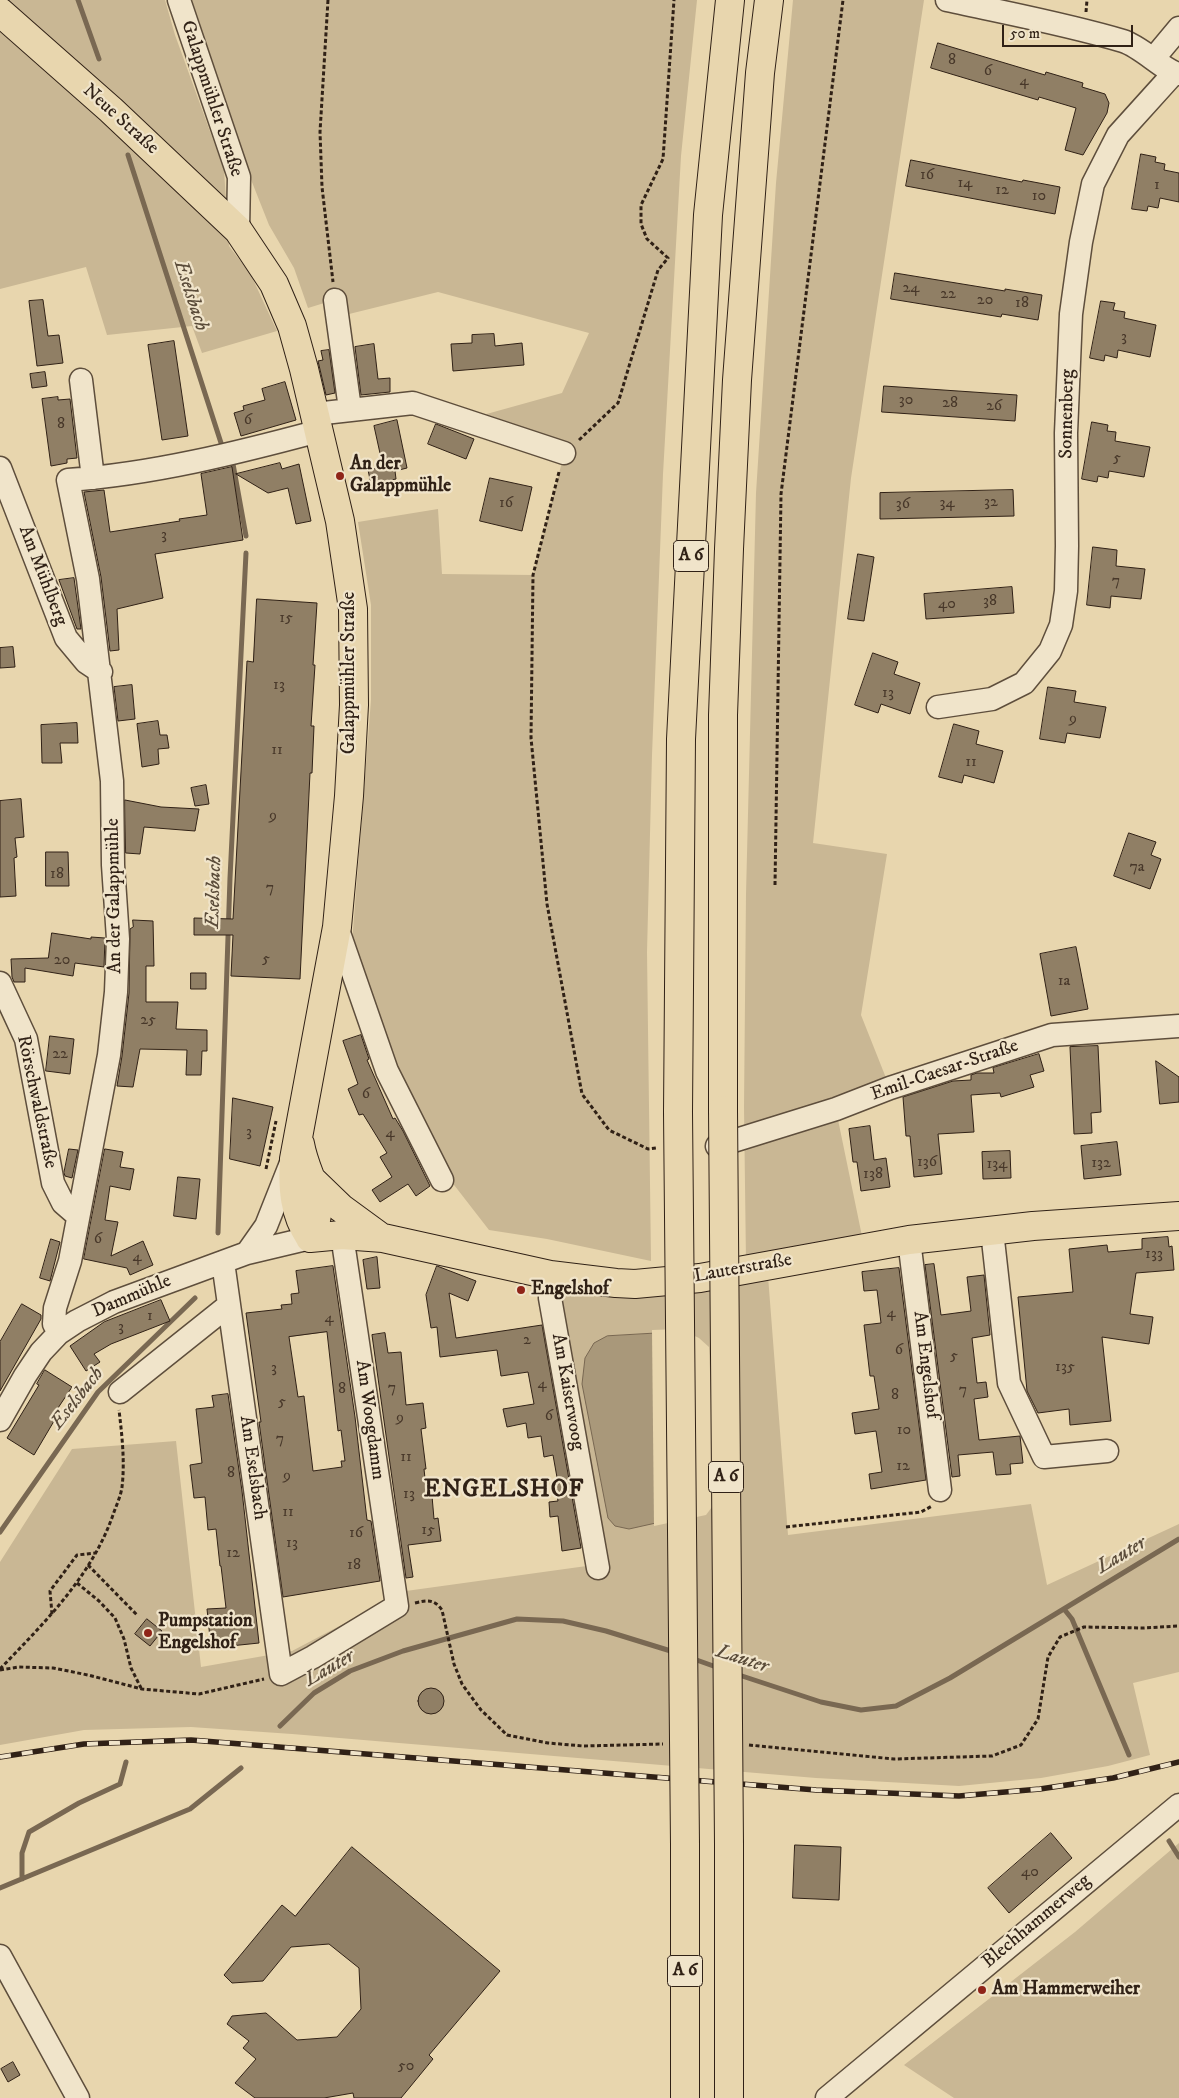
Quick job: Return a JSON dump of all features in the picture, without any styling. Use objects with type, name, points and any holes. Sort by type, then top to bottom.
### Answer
[{"type":"main road","name":"A 6","points":[[685,2098],[685,1844],[678,1112],[682,719],[708,215],[730,0]]},
{"type":"main road","name":"A 6","points":[[729,2098],[729,1844],[723,1110],[723,715],[728,549],[737,380],[760,73],[769,0]]},
{"type":"main road","name":"Neue Straße","points":[[0,12],[111,110],[238,230]]},
{"type":"main road","name":"Galappmühler Straße","points":[[238,230],[274,284],[292,326],[340,520],[353,609],[354,705],[343,875],[337,927],[296,1143],[293,1180],[295,1204],[300,1222],[310,1238]]},
{"type":"main road","name":"Galappmühler Straße","points":[[296,1143],[312,1180],[319,1210],[310,1238]]},
{"type":"main road","points":[[312,1180],[341,1208],[383,1238]]},
{"type":"main road","name":"Lauterstraße","points":[[310,1238],[342,1235],[383,1238],[550,1275],[616,1283],[664,1282],[708,1277],[909,1240],[992,1231],[1179,1216]]},
{"type":"street","name":"Galappmühler Straße","points":[[179,0],[239,177],[238,230]]},
{"type":"street","points":[[948,0],[1126,42],[1177,73]]},
{"type":"street","points":[[1154,58],[1179,28]]},
{"type":"street","name":"Sonnenberg","points":[[938,707],[992,699],[1024,683],[1050,651],[1061,625],[1066,590],[1066,433],[1070,314],[1081,242],[1093,184],[1118,135],[1177,73]]},
{"type":"street","points":[[335,300],[350,410]]},
{"type":"street","points":[[81,380],[93,478]]},
{"type":"street","name":"An der Galappmühle","points":[[59,1333],[54,1324],[54,1313],[70,1261],[109,1055],[116,992],[118,939],[112,781],[101,672],[88,579],[68,480],[93,478],[222,457],[350,410],[413,403],[564,454]]},
{"type":"street","name":"Am Mühlberg","points":[[0,468],[66,638],[86,662],[101,672]]},
{"type":"street","name":"Galappmühler Straße","points":[[337,927],[387,1071],[442,1180]]},
{"type":"street","name":"Rörschwaldstraße","points":[[0,984],[26,1038],[53,1183],[63,1203],[78,1216]]},
{"type":"street","name":"Emil-Caesar-Straße","points":[[717,1146],[836,1109],[890,1088],[1052,1035],[1179,1026]]},
{"type":"street","points":[[247,1253],[266,1226],[296,1143]]},
{"type":"street","points":[[992,1231],[1008,1383],[1044,1457],[1107,1451]]},
{"type":"street","name":"Am Woogdamm","points":[[342,1235],[397,1606]]},
{"type":"street","name":"Dammühle","points":[[0,1420],[34,1362],[59,1333],[77,1321],[114,1302],[247,1253],[310,1238]]},
{"type":"street","name":"Am Engelshof","points":[[909,1240],[940,1490]]},
{"type":"street","name":"Am Eselsbach","points":[[223,1262],[281,1674]]},
{"type":"street","name":"Am Kaiserwoog","points":[[550,1275],[550,1298],[598,1568]]},
{"type":"street","points":[[120,1392],[229,1305]]},
{"type":"street","points":[[281,1674],[313,1657],[397,1606]]},
{"type":"street","name":"Blechhammerweg","points":[[827,2098],[1179,1805]]},
{"type":"street","points":[[0,1956],[78,2098]]},
{"type":"path","points":[[328,0],[320,132],[322,187],[335,300]]},
{"type":"path","points":[[658,1148],[648,1149],[609,1130],[582,1094],[547,904],[531,738],[533,575],[564,454],[618,403],[658,270],[668,258],[647,238],[641,224],[641,205],[663,159],[674,0]]},
{"type":"path","points":[[775,885],[781,494],[843,0]]},
{"type":"path","points":[[264,1177],[279,1111]]},
{"type":"path","points":[[0,1670],[52,1615],[78,1583],[107,1532],[122,1488],[123,1459],[118,1406],[120,1392]]},
{"type":"path","points":[[786,1527],[921,1512],[932,1506],[940,1490]]},
{"type":"path","points":[[52,1615],[50,1591],[77,1555],[95,1552]]},
{"type":"path","points":[[88,1565],[137,1615]]},
{"type":"path","points":[[78,1583],[115,1618],[124,1639],[131,1668],[142,1689]]},
{"type":"path","points":[[397,1606],[430,1600],[436,1603],[442,1610],[454,1664],[462,1684],[481,1710],[507,1735],[548,1743],[583,1746],[668,1744]]},
{"type":"path","points":[[748,1744],[894,1759],[992,1756],[1021,1745],[1038,1719],[1048,1657],[1060,1637],[1084,1627],[1144,1628],[1179,1626]]},
{"type":"path","points":[[0,1670],[19,1667],[53,1668],[142,1689],[199,1694],[281,1674]]},
{"type":"shaded area","points":[[0,0],[165,0],[175,35],[224,170],[229,246],[251,275],[277,331],[202,353],[192,326],[107,335],[86,267],[0,289]]},
{"type":"shaded area","points":[[192,0],[697,0],[681,156],[663,474],[652,755],[647,952],[651,1261],[547,1239],[489,1230],[451,1181],[396,1067],[352,943],[371,700],[371,605],[358,522],[438,509],[442,574],[533,575],[564,454],[465,420],[562,393],[589,333],[438,292],[337,317],[334,300],[308,308],[294,268],[269,225],[250,177]]},
{"type":"shaded area","points":[[793,0],[924,0],[851,478],[813,843],[887,854],[861,1015],[890,1088],[836,1110],[863,1241],[746,1262],[744,1107],[746,894],[756,493],[776,183]]},
{"type":"shaded area","points":[[768,1276],[788,1535],[1031,1504],[1047,1585],[1179,1524],[1179,1672],[1133,1683],[1150,1755],[1108,1766],[1041,1778],[959,1786],[816,1778],[191,1727],[84,1730],[0,1745],[0,1562],[72,1449],[176,1441],[201,1667],[292,1651],[406,1591],[601,1564],[556,1291],[588,1294],[647,1294]]},
{"type":"shaded area","points":[[680,1332],[705,1512],[629,1529],[615,1526],[608,1518],[582,1384],[585,1358],[594,1343],[607,1336]]},
{"type":"shaded area","points":[[1179,1843],[1179,2098],[954,2098],[904,2065],[1075,1932]]},
{"type":"pier","points":[[680,1329],[699,1338],[709,1347],[715,1503],[706,1515],[654,1526],[652,1330]]},
{"type":"building","points":[[938,43],[1045,75],[1046,72],[1083,83],[1082,87],[1105,94],[1109,103],[1107,113],[1083,155],[1065,150],[1076,108],[1039,97],[1038,100],[931,68]]},
{"type":"building","points":[[1141,154],[1156,157],[1155,162],[1165,164],[1164,170],[1179,173],[1179,202],[1160,198],[1158,208],[1148,206],[1147,211],[1132,209]]},
{"type":"building","points":[[911,160],[1022,182],[1023,180],[1060,187],[1055,214],[906,186]]},
{"type":"building","points":[[895,273],[1005,291],[1005,289],[1042,295],[1038,320],[1002,314],[1001,317],[891,299]]},
{"type":"building","points":[[43,300],[48,336],[59,335],[63,363],[37,366],[29,301]]},
{"type":"building","points":[[1101,301],[1115,303],[1113,310],[1125,312],[1124,318],[1156,325],[1150,357],[1118,350],[1117,358],[1105,355],[1104,361],[1090,358]]},
{"type":"building","points":[[494,334],[495,346],[522,343],[524,365],[453,371],[451,344],[472,343],[472,335]]},
{"type":"building","points":[[174,341],[188,436],[162,440],[148,345]]},
{"type":"building","points":[[374,344],[378,379],[390,378],[390,392],[361,395],[355,347]]},
{"type":"building","points":[[329,350],[335,393],[326,395],[318,361],[323,360],[321,351]]},
{"type":"building","points":[[45,372],[47,386],[32,388],[30,374]]},
{"type":"building","points":[[285,382],[296,420],[241,436],[234,413],[244,410],[243,406],[265,400],[262,389]]},
{"type":"building","points":[[884,386],[1017,395],[1015,421],[882,412]]},
{"type":"building","points":[[58,397],[58,400],[70,399],[77,458],[67,459],[67,463],[51,466],[42,399]]},
{"type":"building","points":[[397,420],[407,468],[395,471],[396,479],[371,484],[368,470],[383,467],[374,426]]},
{"type":"building","points":[[1092,422],[1108,425],[1107,431],[1116,432],[1115,441],[1150,447],[1144,477],[1109,471],[1108,478],[1098,476],[1097,482],[1082,479]]},
{"type":"building","points":[[436,424],[474,439],[466,459],[428,444]]},
{"type":"building","points":[[280,463],[282,469],[299,464],[311,521],[296,524],[288,488],[268,493],[236,474]]},
{"type":"building","points":[[232,467],[243,540],[155,554],[163,598],[117,609],[119,650],[110,651],[101,577],[84,492],[104,490],[110,532],[180,521],[179,519],[207,515],[201,474]]},
{"type":"building","points":[[490,478],[532,487],[522,531],[480,521]]},
{"type":"building","points":[[1013,490],[1014,516],[880,519],[880,493]]},
{"type":"building","points":[[1093,547],[1117,550],[1116,566],[1145,569],[1141,599],[1111,596],[1110,608],[1087,605]]},
{"type":"building","points":[[858,554],[874,557],[864,621],[848,619]]},
{"type":"building","points":[[74,578],[81,629],[77,629],[59,580]]},
{"type":"building","points":[[1012,587],[1014,613],[926,619],[924,594]]},
{"type":"building","points":[[257,599],[317,603],[311,726],[314,726],[312,773],[310,773],[300,979],[231,976],[233,935],[194,935],[194,918],[233,919],[247,661],[253,662]]},
{"type":"building","points":[[13,647],[15,667],[0,668],[0,648]]},
{"type":"building","points":[[873,653],[898,662],[894,674],[920,683],[910,714],[881,704],[878,713],[855,705]]},
{"type":"building","points":[[132,685],[135,719],[118,721],[114,687]]},
{"type":"building","points":[[1048,687],[1076,691],[1074,702],[1106,707],[1100,738],[1067,733],[1065,743],[1040,739]]},
{"type":"building","points":[[158,721],[160,735],[167,735],[169,748],[158,749],[159,764],[142,767],[137,724]]},
{"type":"building","points":[[77,723],[78,743],[60,743],[62,763],[42,763],[41,725]]},
{"type":"building","points":[[954,724],[979,731],[976,744],[1003,751],[994,783],[964,775],[962,783],[939,777]]},
{"type":"building","points":[[206,785],[209,804],[195,806],[191,788]]},
{"type":"building","points":[[21,799],[24,837],[15,838],[17,857],[14,858],[16,896],[0,897],[0,801]]},
{"type":"building","points":[[125,800],[161,807],[199,809],[195,831],[144,827],[140,854],[126,853]]},
{"type":"building","points":[[1129,833],[1156,842],[1151,855],[1161,859],[1150,889],[1114,876]]},
{"type":"building","points":[[46,852],[68,852],[69,886],[46,886]]},
{"type":"building","points":[[133,920],[153,921],[154,966],[146,966],[146,1002],[178,1002],[176,1029],[207,1030],[207,1051],[202,1051],[201,1075],[186,1075],[187,1050],[140,1049],[133,1087],[117,1086],[129,993],[130,929],[133,927]]},
{"type":"building","points":[[52,933],[91,939],[91,937],[105,938],[104,967],[75,963],[73,976],[25,968],[25,982],[14,982],[11,959],[48,958]]},
{"type":"building","points":[[1076,947],[1088,1009],[1051,1016],[1040,954]]},
{"type":"building","points":[[191,973],[206,973],[206,989],[191,989]]},
{"type":"building","points":[[361,1035],[369,1059],[367,1060],[393,1119],[395,1118],[403,1131],[430,1186],[416,1196],[408,1184],[380,1202],[372,1190],[392,1177],[380,1157],[387,1153],[363,1114],[359,1115],[348,1089],[358,1084],[343,1041]]},
{"type":"building","points":[[50,1036],[74,1039],[70,1074],[46,1071]]},
{"type":"building","points":[[1098,1046],[1101,1112],[1091,1113],[1092,1133],[1074,1134],[1070,1047]]},
{"type":"building","points":[[1039,1054],[1044,1071],[1030,1075],[1034,1087],[1001,1097],[1000,1093],[971,1095],[974,1132],[938,1134],[942,1174],[914,1177],[910,1136],[906,1136],[903,1097],[953,1081],[971,1080],[971,1075],[977,1073],[994,1073],[993,1068]]},
{"type":"building","points":[[1156,1061],[1179,1077],[1179,1102],[1160,1104]]},
{"type":"building","points":[[233,1098],[273,1107],[260,1166],[230,1159]]},
{"type":"building","points":[[870,1126],[874,1160],[886,1158],[890,1187],[861,1191],[857,1162],[853,1162],[849,1129]]},
{"type":"building","points":[[1117,1142],[1121,1175],[1084,1179],[1081,1146]]},
{"type":"building","points":[[69,1149],[78,1150],[72,1178],[65,1176],[64,1173]]},
{"type":"building","points":[[105,1149],[123,1152],[120,1167],[134,1169],[130,1190],[110,1186],[105,1220],[118,1222],[111,1256],[143,1241],[153,1265],[130,1275],[127,1268],[84,1259]]},
{"type":"building","points":[[1010,1151],[1011,1178],[983,1179],[982,1152]]},
{"type":"building","points":[[178,1177],[200,1179],[196,1219],[174,1216]]},
{"type":"building","points":[[1168,1237],[1169,1247],[1172,1246],[1174,1270],[1136,1273],[1130,1314],[1153,1317],[1149,1344],[1102,1337],[1111,1421],[1070,1425],[1069,1409],[1038,1413],[1027,1391],[1018,1297],[1073,1292],[1069,1249],[1107,1245],[1108,1252],[1142,1249],[1142,1239]]},
{"type":"building","points":[[51,1239],[60,1242],[50,1281],[40,1278]]},
{"type":"building","points":[[377,1257],[380,1288],[367,1289],[363,1260]]},
{"type":"building","points":[[934,1264],[941,1315],[971,1311],[967,1277],[984,1275],[990,1335],[972,1338],[977,1383],[986,1382],[988,1397],[974,1399],[979,1440],[1020,1436],[1023,1463],[1010,1464],[1011,1474],[996,1475],[993,1452],[958,1455],[960,1476],[952,1477],[925,1265]]},
{"type":"building","points":[[333,1266],[355,1417],[367,1520],[371,1521],[380,1581],[283,1597],[246,1313],[282,1309],[281,1305],[292,1304],[291,1294],[299,1293],[296,1271]],"holes":[[[327,1332],[338,1431],[341,1430],[345,1461],[341,1461],[342,1467],[313,1471],[304,1396],[298,1397],[289,1337]]]},
{"type":"building","points":[[437,1266],[476,1281],[468,1301],[449,1293],[456,1338],[542,1325],[581,1548],[562,1551],[558,1516],[550,1517],[549,1502],[558,1501],[555,1484],[558,1483],[553,1455],[544,1457],[541,1436],[528,1438],[526,1423],[507,1427],[503,1409],[534,1404],[528,1372],[501,1376],[497,1350],[440,1357],[437,1327],[431,1328],[426,1295]]},
{"type":"building","points":[[899,1268],[926,1480],[871,1489],[869,1474],[882,1472],[876,1431],[855,1434],[852,1413],[879,1409],[874,1376],[870,1376],[864,1325],[881,1323],[877,1290],[864,1291],[862,1272]]},
{"type":"building","points":[[161,1300],[170,1321],[111,1344],[94,1354],[100,1362],[86,1371],[70,1346],[104,1322]]},
{"type":"building","points":[[22,1304],[41,1315],[41,1319],[0,1391],[0,1342]]},
{"type":"building","points":[[385,1333],[388,1353],[401,1352],[406,1405],[423,1403],[426,1428],[421,1429],[427,1497],[432,1496],[434,1519],[438,1518],[441,1541],[408,1545],[413,1577],[406,1578],[372,1335]]},
{"type":"building","points":[[45,1370],[72,1387],[54,1414],[57,1416],[34,1455],[7,1438],[39,1385],[37,1384]]},
{"type":"building","points":[[228,1394],[242,1491],[259,1643],[211,1648],[207,1609],[226,1608],[216,1529],[208,1530],[205,1497],[194,1498],[190,1465],[202,1463],[196,1409],[214,1407],[212,1396]]},
{"type":"building","name":"Pumpstation Engelshof","points":[[147,1619],[162,1631],[150,1646],[135,1634]]},
{"type":"building","points":[[431,1688],[440,1692],[444,1701],[440,1710],[431,1714],[422,1710],[418,1701],[422,1692]]},
{"type":"building","points":[[1051,1833],[1072,1858],[1009,1913],[988,1888]]},
{"type":"building","points":[[795,1845],[841,1847],[839,1900],[793,1898]]},
{"type":"building","points":[[352,1847],[500,1971],[429,2055],[433,2059],[401,2098],[354,2098],[353,2093],[324,2098],[255,2098],[235,2083],[256,2059],[243,2048],[249,2041],[227,2024],[232,2016],[266,2013],[297,2040],[337,2037],[361,2009],[359,1968],[329,1944],[291,1947],[263,1981],[232,1983],[224,1975],[282,1905],[295,1916]]},
{"type":"building","points":[[13,2062],[20,2075],[8,2082],[1,2069]]},
{"type":"waterway","name":"Eselsbach","points":[[78,0],[99,59]]},
{"type":"waterway","name":"Eselsbach","points":[[128,155],[222,446]]},
{"type":"waterway","name":"Eselsbach","points":[[233,464],[246,536]]},
{"type":"waterway","name":"Eselsbach","points":[[218,1233],[230,878],[246,553]]},
{"type":"waterway","name":"Eselsbach","points":[[0,1532],[98,1392],[195,1298]]},
{"type":"waterway","name":"Lauter","points":[[736,1674],[821,1702],[861,1710],[896,1706],[950,1678],[1179,1539]]},
{"type":"waterway","points":[[1064,1609],[1072,1619],[1129,1755]]},
{"type":"waterway","name":"Lauter","points":[[280,1726],[314,1693],[350,1671],[403,1651],[517,1619],[563,1621],[606,1631],[674,1652]]},
{"type":"waterway","name":"Lauter","points":[[691,1658],[719,1668]]},
{"type":"waterway","points":[[22,1879],[22,1853],[29,1832],[79,1803],[120,1784],[126,1762]]},
{"type":"waterway","name":"Lauter","points":[[0,1888],[190,1809],[241,1768]]},
{"type":"waterway","points":[[1169,1841],[1179,1857]]},
{"type":"railway","points":[[0,1757],[84,1744],[191,1740],[816,1790],[959,1796],[1040,1789],[1113,1778],[1179,1762]]},
{"type":"place","name":"An der Galappmühle","points":[[340,476]]},
{"type":"place","name":"Engelshof","points":[[521,1290]]},
{"type":"place","name":"Pumpstation Engelshof","points":[[148,1633]]},
{"type":"place","name":"Am Hammerweiher","points":[[982,1990]]},
{"type":"district","name":"ENGELSHOF","points":[[504,1491]]}]
